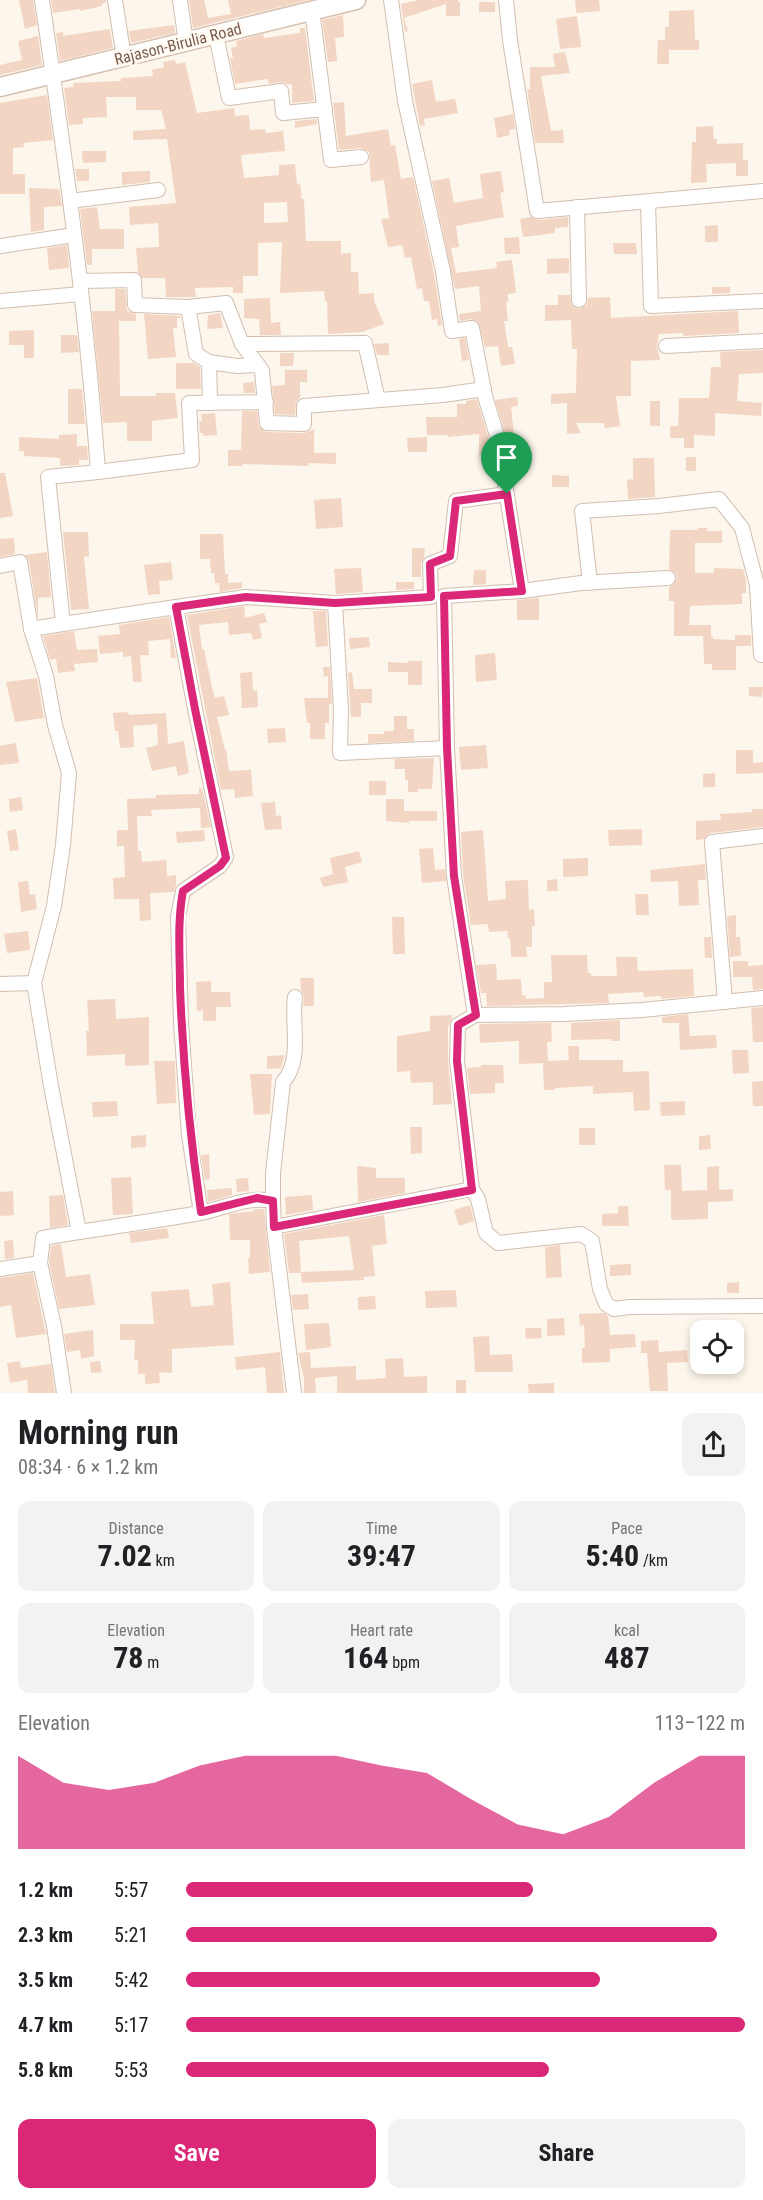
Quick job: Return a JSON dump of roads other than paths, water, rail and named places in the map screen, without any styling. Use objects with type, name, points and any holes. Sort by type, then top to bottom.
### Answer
[{"type":"street","points":[[42,0],[91,369],[98,472]]},
{"type":"street","points":[[115,0],[124,58]]},
{"type":"street","points":[[180,0],[186,43]]},
{"type":"street","name":"Rajason-Birulia Road","points":[[0,87],[356,0]]},
{"type":"street","points":[[391,0],[405,101],[443,271],[452,331],[472,328],[484,389],[498,439],[522,591]]},
{"type":"street","points":[[506,0],[510,40],[537,211],[763,191]]},
{"type":"street","points":[[312,10],[331,160],[361,157]]},
{"type":"street","points":[[216,34],[229,98],[281,90],[283,113],[325,109]]},
{"type":"street","points":[[70,201],[158,190]]},
{"type":"street","points":[[648,202],[651,306],[763,301]]},
{"type":"street","points":[[577,207],[579,300]]},
{"type":"street","points":[[0,246],[74,235]]},
{"type":"street","points":[[0,301],[134,279],[135,305],[188,307],[226,303],[242,344],[262,371],[267,423],[304,424],[304,406],[443,395],[484,389]]},
{"type":"street","points":[[188,307],[196,354],[209,362],[237,366],[258,365]]},
{"type":"street","points":[[666,346],[763,341]]},
{"type":"street","points":[[242,344],[365,343],[378,400]]},
{"type":"street","points":[[209,362],[210,403]]},
{"type":"street","points":[[63,624],[48,477],[192,460],[189,403],[266,402]]},
{"type":"street","points":[[476,1015],[454,876],[438,597],[430,564],[450,556],[456,501],[507,494]]},
{"type":"street","points":[[590,583],[582,511],[719,499],[742,528],[757,585],[761,655],[763,655]]},
{"type":"street","points":[[0,566],[20,562],[31,629],[46,676],[55,725],[69,773],[63,844],[54,906],[34,983],[79,1232]]},
{"type":"street","points":[[31,629],[246,597],[335,603],[522,591],[590,583],[668,578]]},
{"type":"street","points":[[335,603],[341,710],[340,753],[447,748]]},
{"type":"street","points":[[176,607],[226,858],[220,866],[183,891],[178,917],[189,1124],[201,1212]]},
{"type":"street","points":[[725,1002],[712,842],[763,836]]},
{"type":"street","points":[[0,984],[34,983]]},
{"type":"street","points":[[294,1393],[274,1227],[273,1173],[283,1082],[291,1073],[295,1047],[293,1012],[296,997]]},
{"type":"street","points":[[763,998],[609,1012],[476,1015],[458,1025],[457,1061],[472,1190],[478,1199],[486,1233],[498,1243],[581,1233],[592,1241],[600,1289],[606,1304],[614,1309],[763,1306]]},
{"type":"street","points":[[274,1227],[472,1190]]},
{"type":"street","points":[[64,1393],[54,1326],[39,1263],[43,1238],[201,1212],[257,1198],[273,1201]]},
{"type":"street","points":[[0,1269],[39,1263]]}]
